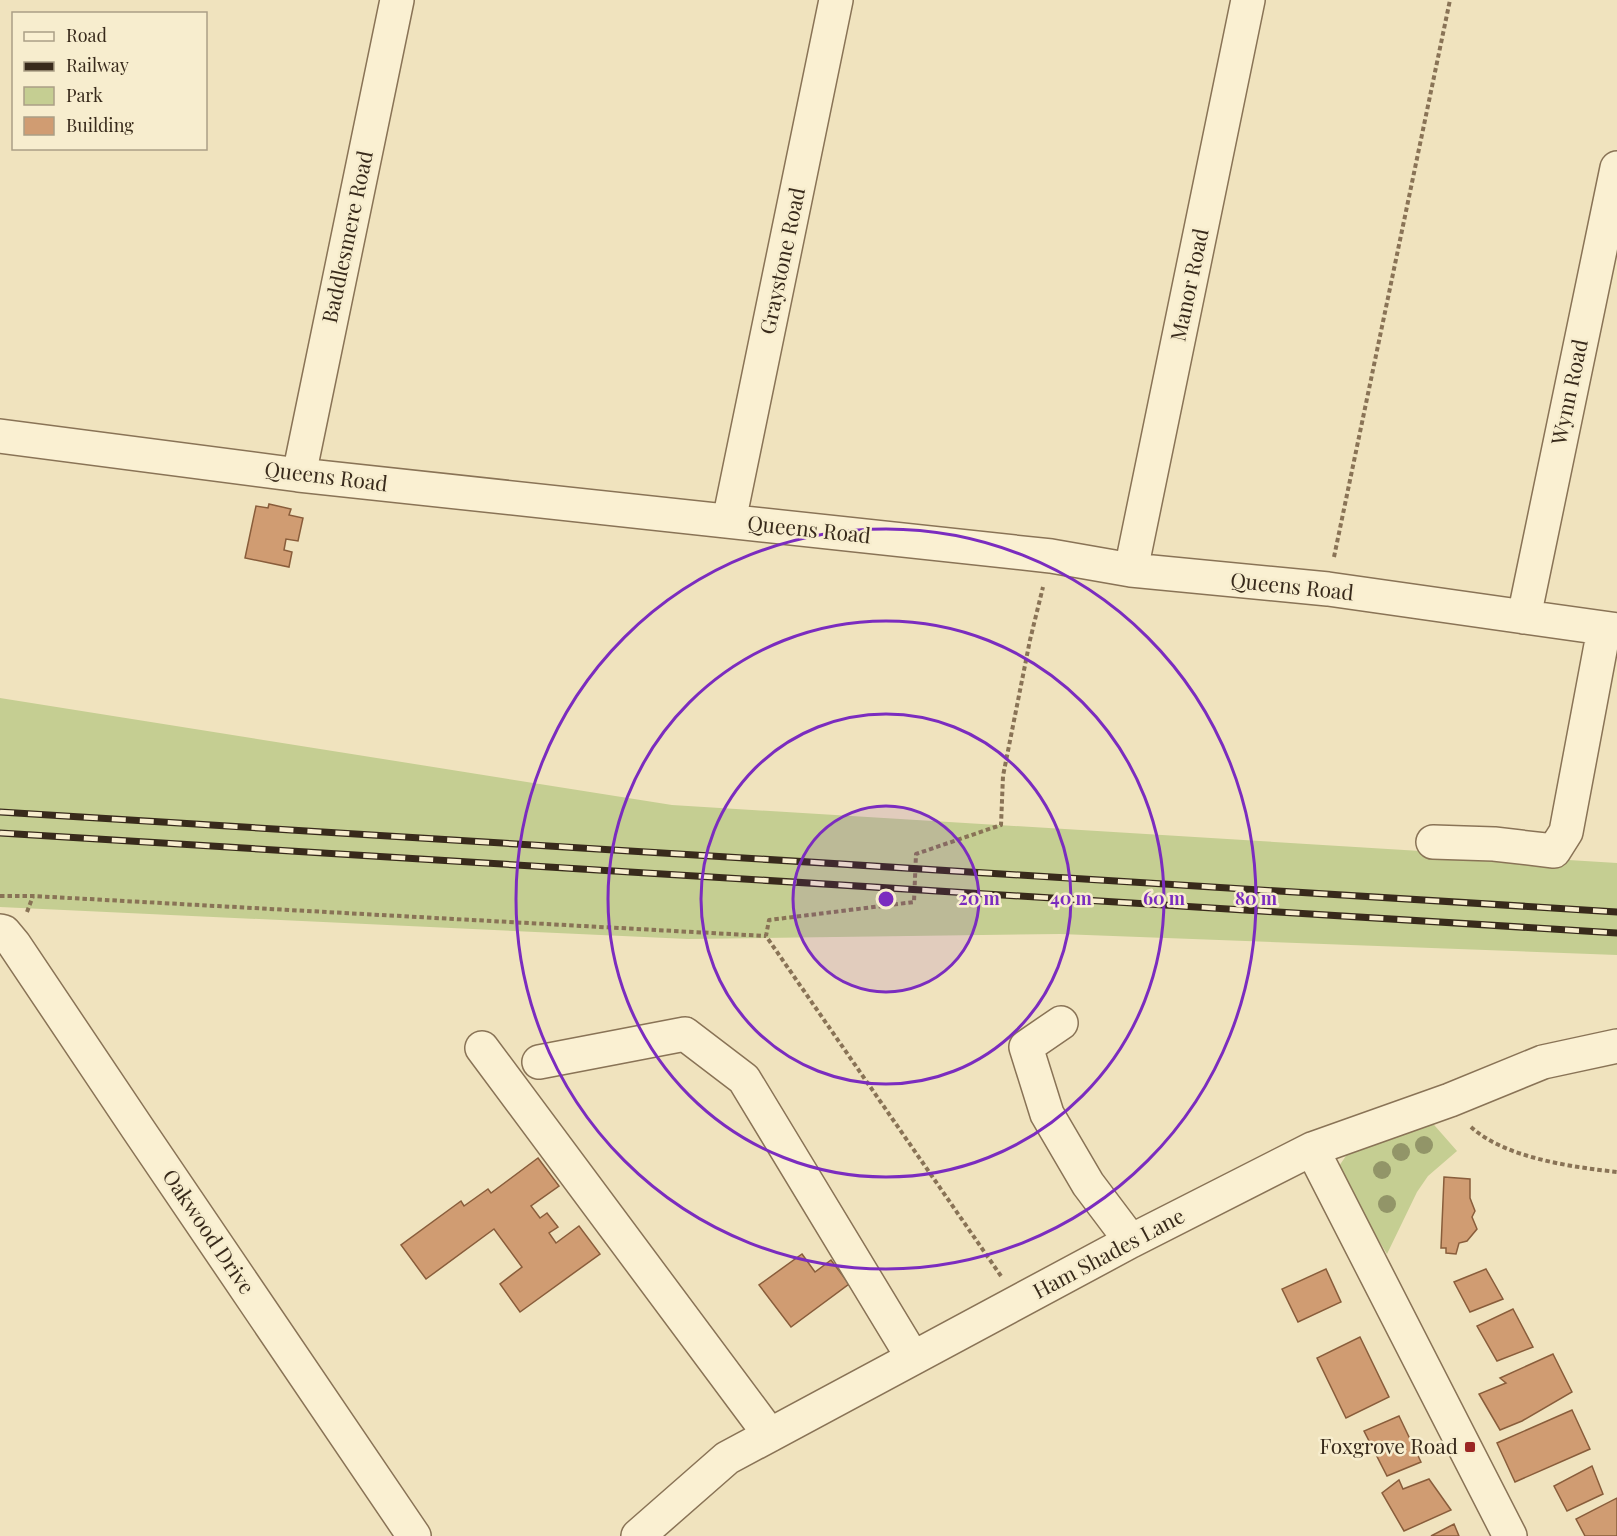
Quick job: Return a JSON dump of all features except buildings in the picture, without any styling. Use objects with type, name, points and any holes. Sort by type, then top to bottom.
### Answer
[{"type":"street","name":"Baddlesmere Road","points":[[299,475],[397,0]]},
{"type":"street","name":"Graystone Road","points":[[729,521],[836,0]]},
{"type":"street","name":"Manor Road","points":[[1131,570],[1248,0]]},
{"type":"street","name":"Wynn Road","points":[[1524,617],[1617,168]]},
{"type":"street","name":"Queens Road","points":[[0,436],[299,475],[1051,556],[1131,570],[1328,590],[1610,629]]},
{"type":"street","points":[[1433,842],[1494,844],[1554,851],[1566,832],[1610,629]]},
{"type":"street","name":"Oakwood Drive","points":[[0,931],[14,944],[414,1536]]},
{"type":"street","points":[[1061,1023],[1026,1047],[1047,1114],[1088,1184],[1131,1241]]},
{"type":"street","points":[[539,1062],[685,1034],[744,1079],[913,1358]]},
{"type":"street","name":"Ham Shades Lane","points":[[638,1536],[727,1458],[1131,1241],[1312,1149],[1450,1100],[1544,1062],[1617,1046]]},
{"type":"street","points":[[482,1048],[770,1435]]},
{"type":"street","points":[[1312,1149],[1510,1536]]},
{"type":"path","points":[[1328,590],[1450,0]]},
{"type":"path","points":[[1018,1301],[766,936],[769,920],[914,902],[916,854],[1001,825],[1003,776],[1030,640],[1051,556]]},
{"type":"path","points":[[0,896],[45,896],[766,936]]},
{"type":"path","points":[[1450,1100],[1466,1122],[1480,1135],[1520,1153],[1575,1168],[1617,1172]]},
{"type":"green space","points":[[0,698],[672,805],[1617,863],[1617,955],[1060,934],[688,939],[0,907]]},
{"type":"green space","points":[[1428,1118],[1457,1151],[1428,1176],[1417,1192],[1387,1254],[1341,1179],[1339,1166],[1348,1153]]},
{"type":"railway","points":[[0,812],[1617,912]]},
{"type":"railway","points":[[0,833],[1617,933]]},
{"type":"place","name":"Foxgrove Road","points":[[1470,1447]]}]
